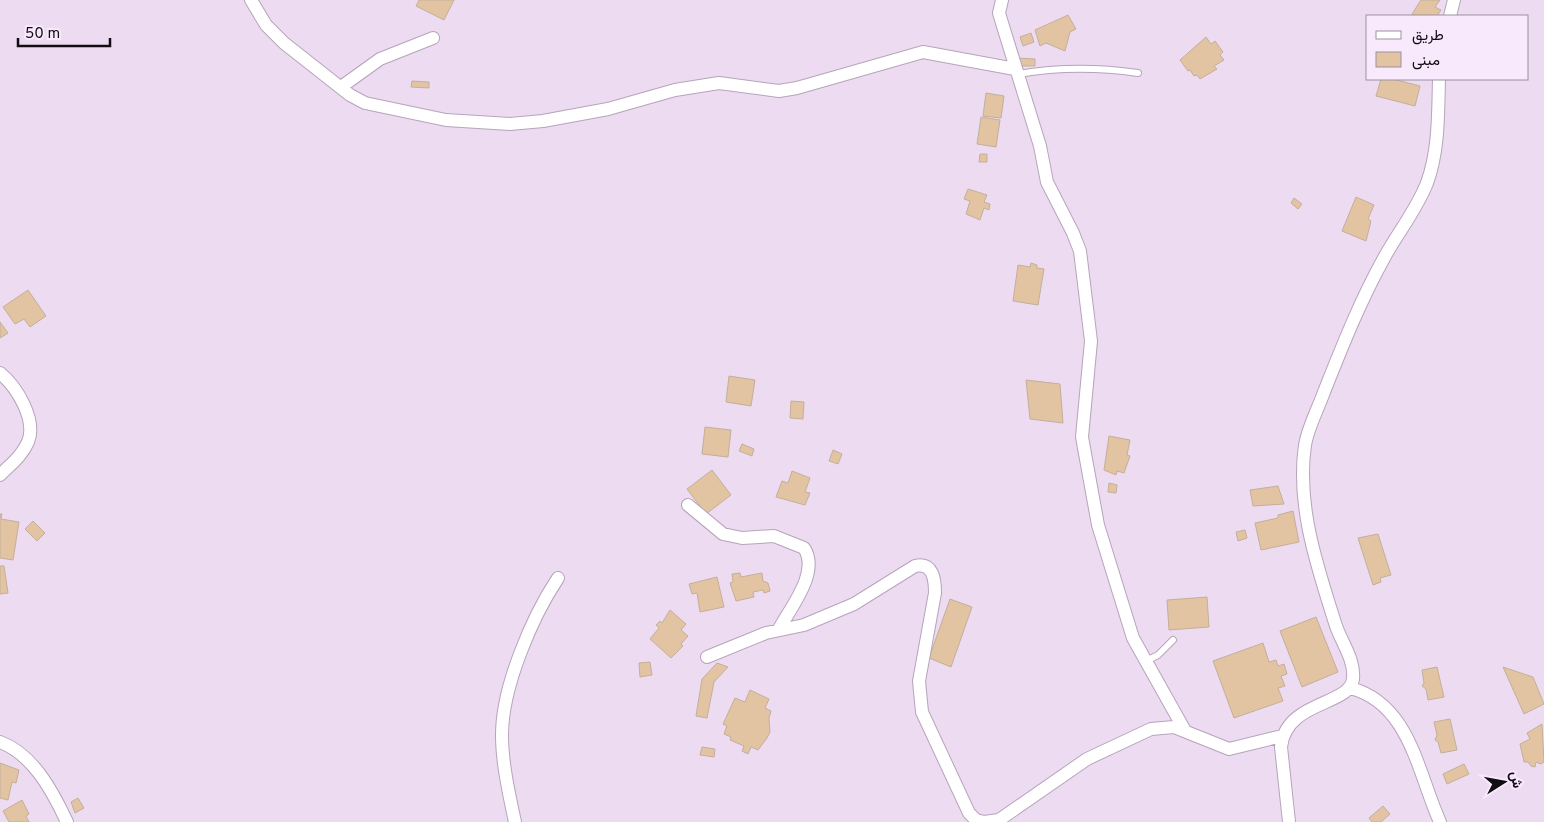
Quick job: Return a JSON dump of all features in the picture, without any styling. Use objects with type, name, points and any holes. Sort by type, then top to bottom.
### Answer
[{"type":"street","points":[[251,0],[266,26],[341,88],[365,103],[446,120],[510,124],[543,121],[608,109],[675,90],[719,83],[779,91],[797,88],[923,52],[1016,71]]},
{"type":"street","points":[[1450,15],[1454,0]]},
{"type":"street","points":[[999,2],[1002,23],[1040,146],[1047,182],[1073,232],[1080,251],[1091,341],[1082,437],[1091,492],[1108,562],[1133,638],[1184,730]]},
{"type":"street","points":[[341,88],[380,59],[433,38]]},
{"type":"street","points":[[1290,822],[1281,747],[1282,736],[1297,717],[1343,694],[1350,688],[1352,667],[1336,626],[1323,583],[1305,508],[1303,485],[1306,444],[1343,344],[1385,256],[1410,218],[1428,181],[1434,159],[1439,119],[1439,80]]},
{"type":"street","points":[[0,373],[15,390],[27,414],[30,428],[28,441],[19,457],[0,475]]},
{"type":"street","points":[[688,505],[723,534],[742,538],[774,536],[804,548],[810,559],[806,579],[779,629]]},
{"type":"street","points":[[707,657],[779,629],[804,625],[854,604],[915,566],[923,564],[928,567],[935,582],[935,593],[918,681],[922,712],[964,806],[976,820],[984,822],[999,820],[1008,815],[1068,771],[1110,747],[1151,729],[1165,726],[1184,730],[1229,749],[1282,736]]},
{"type":"street","points":[[515,822],[502,736],[504,714],[522,648],[558,578]]},
{"type":"street","points":[[1350,688],[1373,696],[1392,713],[1412,750],[1440,822]]},
{"type":"street","points":[[0,742],[16,750],[29,761],[39,774],[67,822]]},
{"type":"lane","points":[[1016,71],[1076,67],[1138,73]]},
{"type":"lane","points":[[1146,661],[1158,655],[1173,640]]},
{"type":"building","points":[[419,0],[454,0],[444,20],[416,6]]},
{"type":"building","points":[[1421,0],[1440,0],[1435,7],[1441,10],[1438,15],[1412,14]]},
{"type":"building","points":[[1068,15],[1076,29],[1070,32],[1065,51],[1046,43],[1040,46],[1035,30]]},
{"type":"building","points":[[1031,33],[1034,42],[1023,46],[1020,37]]},
{"type":"building","points":[[1206,37],[1211,44],[1215,41],[1223,52],[1220,55],[1224,60],[1214,66],[1217,69],[1200,79],[1197,75],[1194,76],[1190,70],[1188,71],[1180,60]]},
{"type":"building","points":[[1016,58],[1035,59],[1035,66],[1016,66]]},
{"type":"building","points":[[1381,80],[1397,80],[1420,86],[1415,106],[1376,96]]},
{"type":"building","points":[[412,81],[429,82],[429,88],[411,87]]},
{"type":"building","points":[[986,93],[1004,96],[1001,118],[983,116]]},
{"type":"building","points":[[981,117],[1000,120],[996,147],[977,144]]},
{"type":"building","points":[[980,154],[987,154],[987,162],[979,162]]},
{"type":"building","points":[[968,189],[987,195],[984,202],[990,204],[989,210],[984,208],[980,220],[966,214],[970,201],[964,199]]},
{"type":"building","points":[[1356,197],[1374,205],[1368,219],[1371,221],[1366,241],[1342,231]]},
{"type":"building","points":[[1294,198],[1302,204],[1298,209],[1291,203]]},
{"type":"building","points":[[1031,263],[1037,265],[1037,268],[1044,269],[1038,305],[1013,301],[1018,265],[1030,267]]},
{"type":"building","points":[[28,290],[46,316],[30,327],[24,319],[15,324],[3,307]]},
{"type":"building","points":[[0,322],[8,333],[0,338]]},
{"type":"building","points":[[729,376],[755,380],[751,406],[726,402]]},
{"type":"building","points":[[1026,380],[1060,384],[1063,423],[1030,419]]},
{"type":"building","points":[[791,401],[804,402],[803,419],[790,418]]},
{"type":"building","points":[[705,427],[731,430],[728,457],[702,454]]},
{"type":"building","points":[[1109,436],[1130,440],[1127,455],[1130,456],[1124,473],[1117,471],[1116,475],[1104,470]]},
{"type":"building","points":[[742,444],[754,449],[752,456],[739,451]]},
{"type":"building","points":[[833,450],[842,454],[838,464],[829,461]]},
{"type":"building","points":[[712,470],[731,495],[706,514],[687,489]]},
{"type":"building","points":[[792,471],[810,478],[805,492],[810,493],[805,505],[776,497],[782,481],[788,483]]},
{"type":"building","points":[[1109,483],[1117,485],[1116,493],[1108,492]]},
{"type":"building","points":[[1278,486],[1284,504],[1253,506],[1250,490]]},
{"type":"building","points":[[1293,511],[1299,542],[1261,550],[1255,523],[1278,518],[1278,515]]},
{"type":"building","points":[[0,514],[2,514],[1,519],[19,522],[13,560],[0,558]]},
{"type":"building","points":[[33,521],[45,533],[37,541],[25,529]]},
{"type":"building","points":[[1245,530],[1247,538],[1238,541],[1236,532]]},
{"type":"building","points":[[1378,534],[1391,575],[1380,578],[1381,582],[1373,585],[1358,538]]},
{"type":"building","points":[[0,566],[4,566],[8,593],[0,594]]},
{"type":"building","points":[[740,573],[741,577],[762,573],[763,581],[768,583],[770,591],[764,593],[763,590],[753,592],[754,597],[736,601],[730,583],[733,582],[732,574]]},
{"type":"building","points":[[717,577],[724,607],[700,612],[697,593],[692,594],[689,584]]},
{"type":"building","points":[[1207,597],[1209,627],[1169,630],[1167,600]]},
{"type":"building","points":[[950,599],[972,607],[951,667],[929,658]]},
{"type":"building","points":[[670,610],[686,624],[681,630],[688,636],[681,644],[683,646],[671,658],[650,639],[659,628],[656,625],[660,621],[662,623]]},
{"type":"building","points":[[1316,617],[1338,672],[1302,687],[1280,631]]},
{"type":"building","points":[[1263,643],[1269,662],[1276,660],[1278,666],[1284,664],[1287,674],[1281,676],[1285,686],[1278,688],[1283,701],[1234,718],[1213,661]]},
{"type":"building","points":[[650,662],[652,675],[640,677],[639,663]]},
{"type":"building","points":[[717,663],[728,667],[714,682],[707,718],[696,716],[702,679]]},
{"type":"building","points":[[1437,667],[1444,697],[1428,700],[1426,689],[1422,686],[1424,683],[1422,670]]},
{"type":"building","points":[[1503,667],[1533,677],[1544,704],[1524,714]]},
{"type":"building","points":[[750,690],[769,699],[765,708],[771,711],[769,718],[770,732],[767,738],[758,750],[751,747],[748,754],[742,751],[744,746],[730,740],[731,737],[724,734],[727,726],[723,724],[735,698],[745,702]]},
{"type":"building","points":[[1450,719],[1457,750],[1441,753],[1438,742],[1435,740],[1437,735],[1434,722]]},
{"type":"building","points":[[1542,724],[1544,762],[1541,764],[1536,762],[1535,767],[1531,766],[1528,762],[1524,762],[1520,744],[1530,739],[1527,733]]},
{"type":"building","points":[[702,747],[715,749],[714,757],[700,755]]},
{"type":"building","points":[[0,763],[19,770],[16,783],[12,782],[8,800],[0,798]]},
{"type":"building","points":[[1464,764],[1469,774],[1447,784],[1443,774]]},
{"type":"building","points":[[78,798],[84,808],[75,813],[71,802]]},
{"type":"building","points":[[22,800],[29,814],[26,816],[29,822],[9,822],[3,811]]},
{"type":"building","points":[[1383,806],[1390,814],[1381,822],[1372,822],[1369,818]]}]
